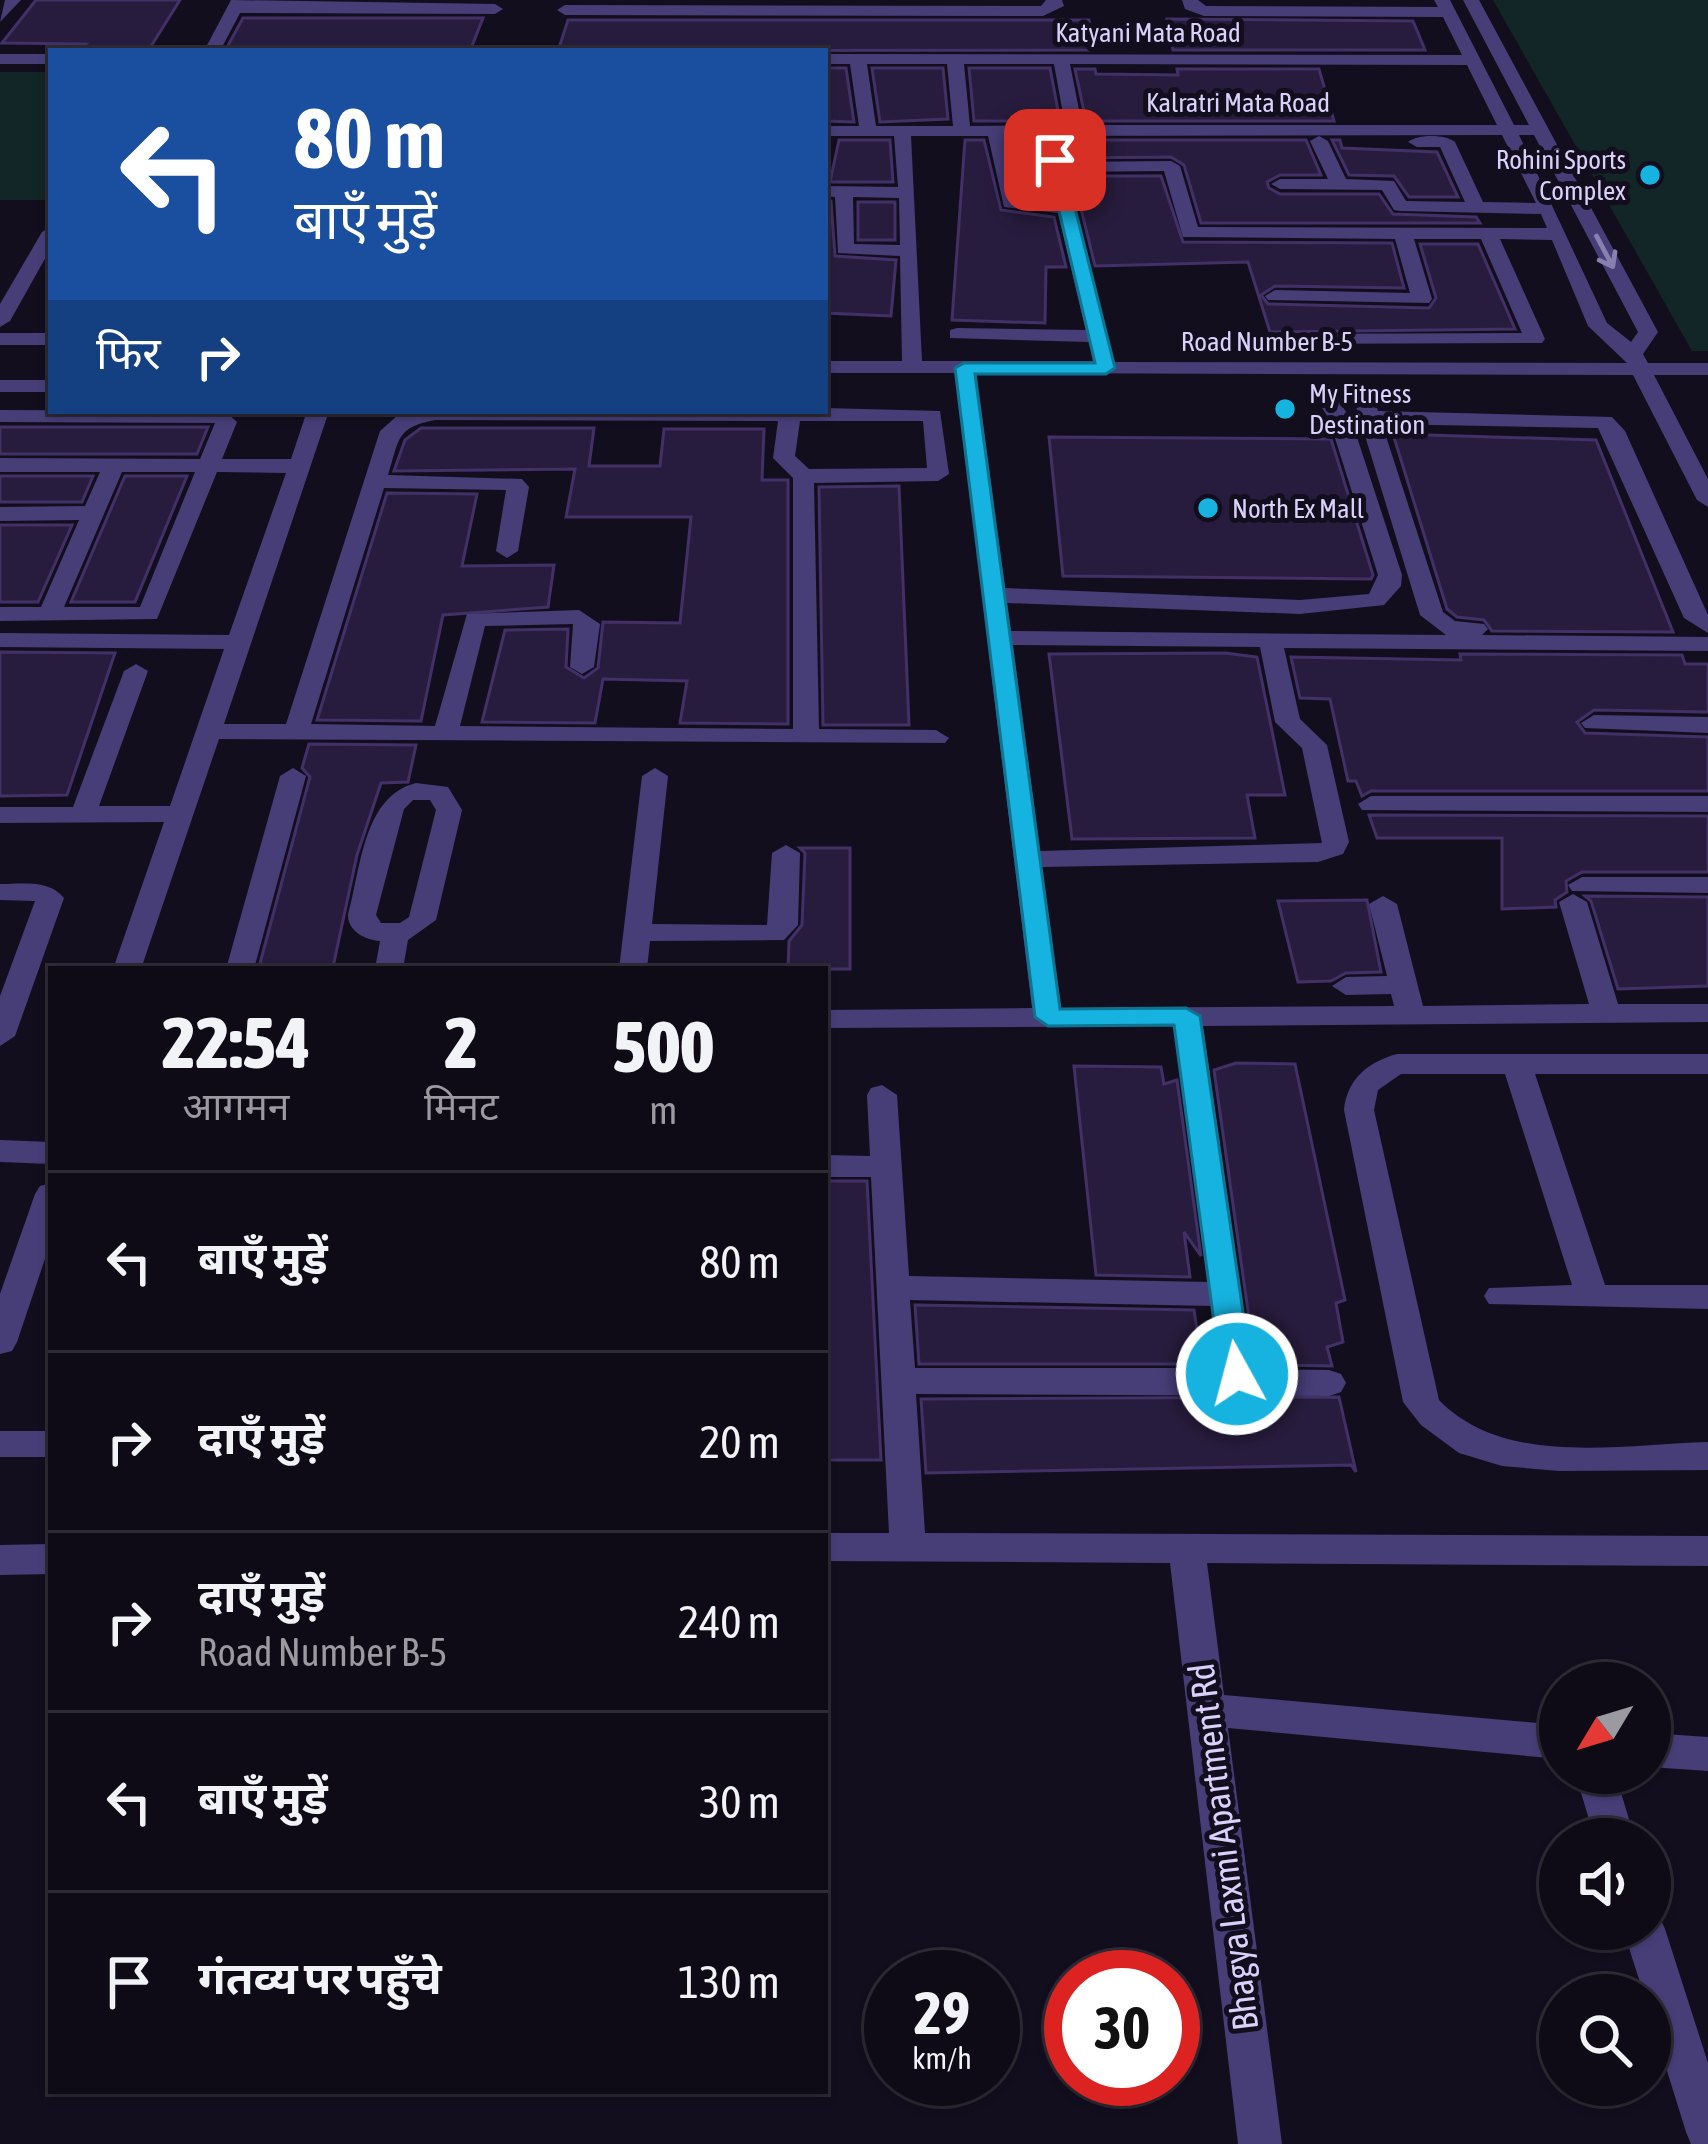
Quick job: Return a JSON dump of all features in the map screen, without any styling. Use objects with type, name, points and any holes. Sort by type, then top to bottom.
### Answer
[{"type":"street","points":[[0,17],[13,0]]},
{"type":"street","points":[[565,10],[832,39],[891,5],[1043,10],[1056,7],[1054,0]]},
{"type":"street","points":[[1190,0],[1204,11],[1445,6],[1548,209],[1598,326],[1642,370],[1708,500]]},
{"type":"street","points":[[1471,0],[1648,332],[1642,370]]},
{"type":"street","points":[[214,48],[236,4],[495,9]]},
{"type":"street","name":"Katyani Mata Road","points":[[832,39],[858,59],[1472,60]]},
{"type":"street","points":[[0,59],[48,59]]},
{"type":"street","points":[[858,59],[868,131]]},
{"type":"street","points":[[955,59],[962,131]]},
{"type":"street","points":[[1060,59],[1074,130]]},
{"type":"street","name":"Kalratri Mata Road","points":[[828,131],[1540,130]]},
{"type":"street","points":[[902,131],[912,368]]},
{"type":"street","points":[[997,131],[1010,203],[1067,208]]},
{"type":"street","points":[[1319,141],[1340,184]]},
{"type":"street","points":[[1189,142],[1446,142],[1478,208]]},
{"type":"street","points":[[1106,368],[1056,164],[1171,166],[1190,233],[1559,234]]},
{"type":"street","points":[[1280,184],[1388,185],[1400,206],[1548,209]]},
{"type":"street","points":[[908,193],[834,191],[844,248],[908,251]]},
{"type":"street","points":[[1276,296],[1422,299],[1402,234]]},
{"type":"street","points":[[1279,340],[1535,340],[1488,234]]},
{"type":"street","points":[[0,321],[48,237]]},
{"type":"street","points":[[956,334],[1096,336]]},
{"type":"street","points":[[0,339],[48,339]]},
{"type":"street","points":[[0,366],[47,372]]},
{"type":"street","name":"Road Number B-5","points":[[828,368],[912,368],[966,378],[1106,368],[1708,369]]},
{"type":"street","points":[[828,387],[966,378],[1319,388],[1642,370],[1708,388]]},
{"type":"street","points":[[0,386],[47,372]]},
{"type":"street","points":[[966,378],[1048,1017]]},
{"type":"street","points":[[1360,387],[1436,620],[1459,629],[1560,627]]},
{"type":"street","points":[[994,595],[1300,607],[1376,600],[1389,586],[1390,575],[1340,419],[1319,388]]},
{"type":"street","points":[[129,966],[317,414]]},
{"type":"street","points":[[296,732],[393,426],[415,416],[565,414]]},
{"type":"street","points":[[790,414],[935,417],[940,471],[935,475],[805,477],[784,458],[790,414]]},
{"type":"street","points":[[0,416],[220,416],[226,422],[148,614],[0,614]]},
{"type":"street","points":[[1369,417],[1604,422],[1614,431],[1696,618],[1708,626]]},
{"type":"street","points":[[0,465],[299,466]]},
{"type":"street","points":[[49,615],[113,467]]},
{"type":"street","points":[[805,477],[806,736]]},
{"type":"street","points":[[375,481],[514,484],[518,488],[507,550]]},
{"type":"street","points":[[0,514],[93,513]]},
{"type":"street","points":[[446,733],[476,619],[580,617],[588,625],[582,667]]},
{"type":"street","points":[[1000,638],[1708,644]]},
{"type":"street","points":[[0,640],[239,642]]},
{"type":"street","points":[[1028,859],[1318,854],[1333,848],[1336,842],[1315,745],[1288,722],[1270,640]]},
{"type":"street","points":[[83,815],[136,671]]},
{"type":"street","points":[[1594,723],[1708,725]]},
{"type":"street","points":[[208,731],[937,738]]},
{"type":"street","points":[[241,966],[293,776]]},
{"type":"street","points":[[633,966],[655,776]]},
{"type":"street","points":[[439,793],[449,810],[422,920],[407,932],[395,934],[374,932],[365,926],[362,914],[391,807],[404,794],[439,793]]},
{"type":"street","points":[[1371,804],[1708,804]]},
{"type":"street","points":[[0,814],[180,814]]},
{"type":"street","points":[[637,932],[774,934],[784,925],[786,853]]},
{"type":"street","points":[[1606,1014],[1577,894],[1708,885]]},
{"type":"street","points":[[0,892],[45,892],[50,898],[0,1036]]},
{"type":"street","points":[[1383,904],[1407,1000]]},
{"type":"street","points":[[390,966],[395,934]]},
{"type":"street","points":[[1346,986],[1407,1000]]},
{"type":"street","points":[[828,1019],[1186,1016],[1407,1000],[1606,1014],[1708,1013]]},
{"type":"street","points":[[1186,1016],[1237,1363],[1232,1381]]},
{"type":"street","points":[[1708,1064],[1397,1064],[1376,1073],[1359,1098],[1420,1402],[1436,1421],[1460,1437],[1514,1454],[1708,1456]]},
{"type":"street","points":[[1517,1064],[1592,1297]]},
{"type":"street","points":[[882,1095],[908,1547]]},
{"type":"street","points":[[0,1151],[48,1153]]},
{"type":"street","points":[[828,1166],[886,1167]]},
{"type":"street","points":[[0,1342],[48,1203]]},
{"type":"street","points":[[893,1288],[1227,1294]]},
{"type":"street","points":[[1501,1296],[1708,1298]]},
{"type":"street","points":[[898,1382],[1329,1383]]},
{"type":"street","points":[[0,1444],[48,1444]]},
{"type":"street","points":[[828,1547],[1708,1551]]},
{"type":"street","name":"Bhagya Laxmi Apartment Rd","points":[[1187,1550],[1260,2144]]},
{"type":"street","points":[[0,1560],[48,1559]]},
{"type":"street","points":[[1207,1710],[1539,1740]]},
{"type":"street","points":[[1671,1751],[1708,1754]]},
{"type":"street","points":[[1651,1950],[1708,2132]]},
{"type":"green space","name":"Rohini Sports Complex","points":[[1493,0],[1708,0],[1708,351],[1692,351]]},
{"type":"green space","points":[[0,72],[48,72],[48,200],[0,200]]},
{"type":"building","points":[[36,0],[180,0],[150,48],[2,43]]},
{"type":"building","points":[[243,18],[483,18],[471,48],[227,48]]},
{"type":"building","points":[[1167,19],[1413,21],[1425,50],[1173,50]]},
{"type":"building","points":[[568,20],[1089,20],[1093,50],[828,50],[559,48]]},
{"type":"building","points":[[828,68],[846,68],[854,122],[828,121]]},
{"type":"building","points":[[872,68],[943,68],[948,119],[880,122]]},
{"type":"building","points":[[969,68],[1050,68],[1060,121],[974,121]]},
{"type":"building","points":[[1075,69],[1095,69],[1096,74],[1178,75],[1177,69],[1319,69],[1334,121],[1086,121]]},
{"type":"building","points":[[839,140],[890,140],[893,182],[830,182]]},
{"type":"building","points":[[965,140],[984,140],[1001,210],[1054,217],[1066,267],[1046,267],[1045,323],[952,320]]},
{"type":"building","points":[[1011,140],[1306,140],[1321,175],[1280,175],[1267,182],[1269,188],[1280,194],[1379,194],[1393,214],[1476,217],[1480,223],[1201,223],[1184,165],[1171,157],[1065,158],[1053,152],[1042,162],[1050,197],[1022,194]]},
{"type":"building","points":[[1332,140],[1340,140],[1342,148],[1437,152],[1458,197],[1409,197],[1394,176],[1349,175]]},
{"type":"building","points":[[1073,176],[1161,176],[1183,242],[1392,243],[1404,288],[1275,286],[1261,295],[1268,304],[1429,308],[1436,298],[1420,244],[1478,244],[1515,329],[1270,332],[1248,262],[1095,266]]},
{"type":"building","points":[[828,201],[835,256],[896,260],[891,316],[828,313]]},
{"type":"building","points":[[858,202],[895,202],[895,240],[858,240]]},
{"type":"building","points":[[0,427],[208,427],[197,454],[0,454]]},
{"type":"building","points":[[421,428],[594,428],[589,466],[660,466],[664,429],[764,429],[762,480],[788,480],[788,724],[680,723],[687,681],[603,679],[595,723],[482,722],[505,630],[568,629],[566,667],[584,678],[598,668],[603,622],[680,623],[691,517],[566,517],[575,469],[394,471],[405,440]]},
{"type":"building","points":[[1393,434],[1596,440],[1673,632],[1492,631],[1484,620],[1457,617],[1447,609]]},
{"type":"building","name":"North Ex Mall","points":[[1049,437],[1331,439],[1373,575],[1371,579],[1063,576]]},
{"type":"building","points":[[0,476],[93,476],[82,502],[0,502]]},
{"type":"building","points":[[125,476],[187,476],[135,602],[71,602]]},
{"type":"building","points":[[899,486],[909,725],[823,725],[819,487]]},
{"type":"building","points":[[387,493],[477,494],[462,566],[554,565],[548,607],[443,615],[421,721],[317,720]]},
{"type":"building","points":[[0,525],[72,525],[38,602],[0,602]]},
{"type":"building","points":[[0,652],[115,653],[67,795],[0,796]]},
{"type":"building","points":[[1049,654],[1257,657],[1285,795],[1247,795],[1255,838],[1072,839]]},
{"type":"building","points":[[1460,654],[1682,655],[1685,664],[1708,664],[1708,712],[1594,710],[1577,722],[1585,733],[1708,737],[1708,791],[1371,791],[1362,796],[1356,781],[1348,781],[1330,699],[1300,698],[1291,657],[1461,660]]},
{"type":"building","points":[[309,744],[416,745],[408,782],[381,783],[357,855],[333,966],[259,966],[310,777],[302,768]]},
{"type":"building","points":[[1369,815],[1708,816],[1708,872],[1582,872],[1566,881],[1567,892],[1555,900],[1556,907],[1502,909],[1502,838],[1377,838]]},
{"type":"building","points":[[800,848],[850,848],[850,969],[788,966],[789,941],[802,925],[805,853]]},
{"type":"building","points":[[1585,896],[1708,897],[1708,986],[1618,989],[1591,901]]},
{"type":"building","points":[[1367,900],[1381,972],[1298,982],[1278,901]]},
{"type":"building","points":[[1236,1063],[1295,1064],[1345,1300],[1336,1303],[1343,1342],[1327,1347],[1332,1366],[1279,1365],[1250,1325],[1214,1070]]},
{"type":"building","points":[[1074,1066],[1161,1067],[1164,1084],[1177,1080],[1201,1256],[1184,1232],[1190,1277],[1096,1275]]},
{"type":"building","points":[[828,1181],[867,1181],[881,1460],[828,1460]]},
{"type":"building","points":[[915,1305],[1194,1310],[1202,1364],[919,1364]]},
{"type":"building","points":[[1339,1397],[1356,1472],[1351,1465],[926,1473],[921,1399]]},
{"type":"place","name":"Rohini Sports Complex","points":[[1650,175]]},
{"type":"place","name":"My Fitness Destination","points":[[1285,409]]},
{"type":"place","name":"North Ex Mall","points":[[1208,508]]},
{"type":"route","points":[[1055,160],[1106,368],[964,368],[1048,1017],[1186,1016],[1237,1374]]}]
